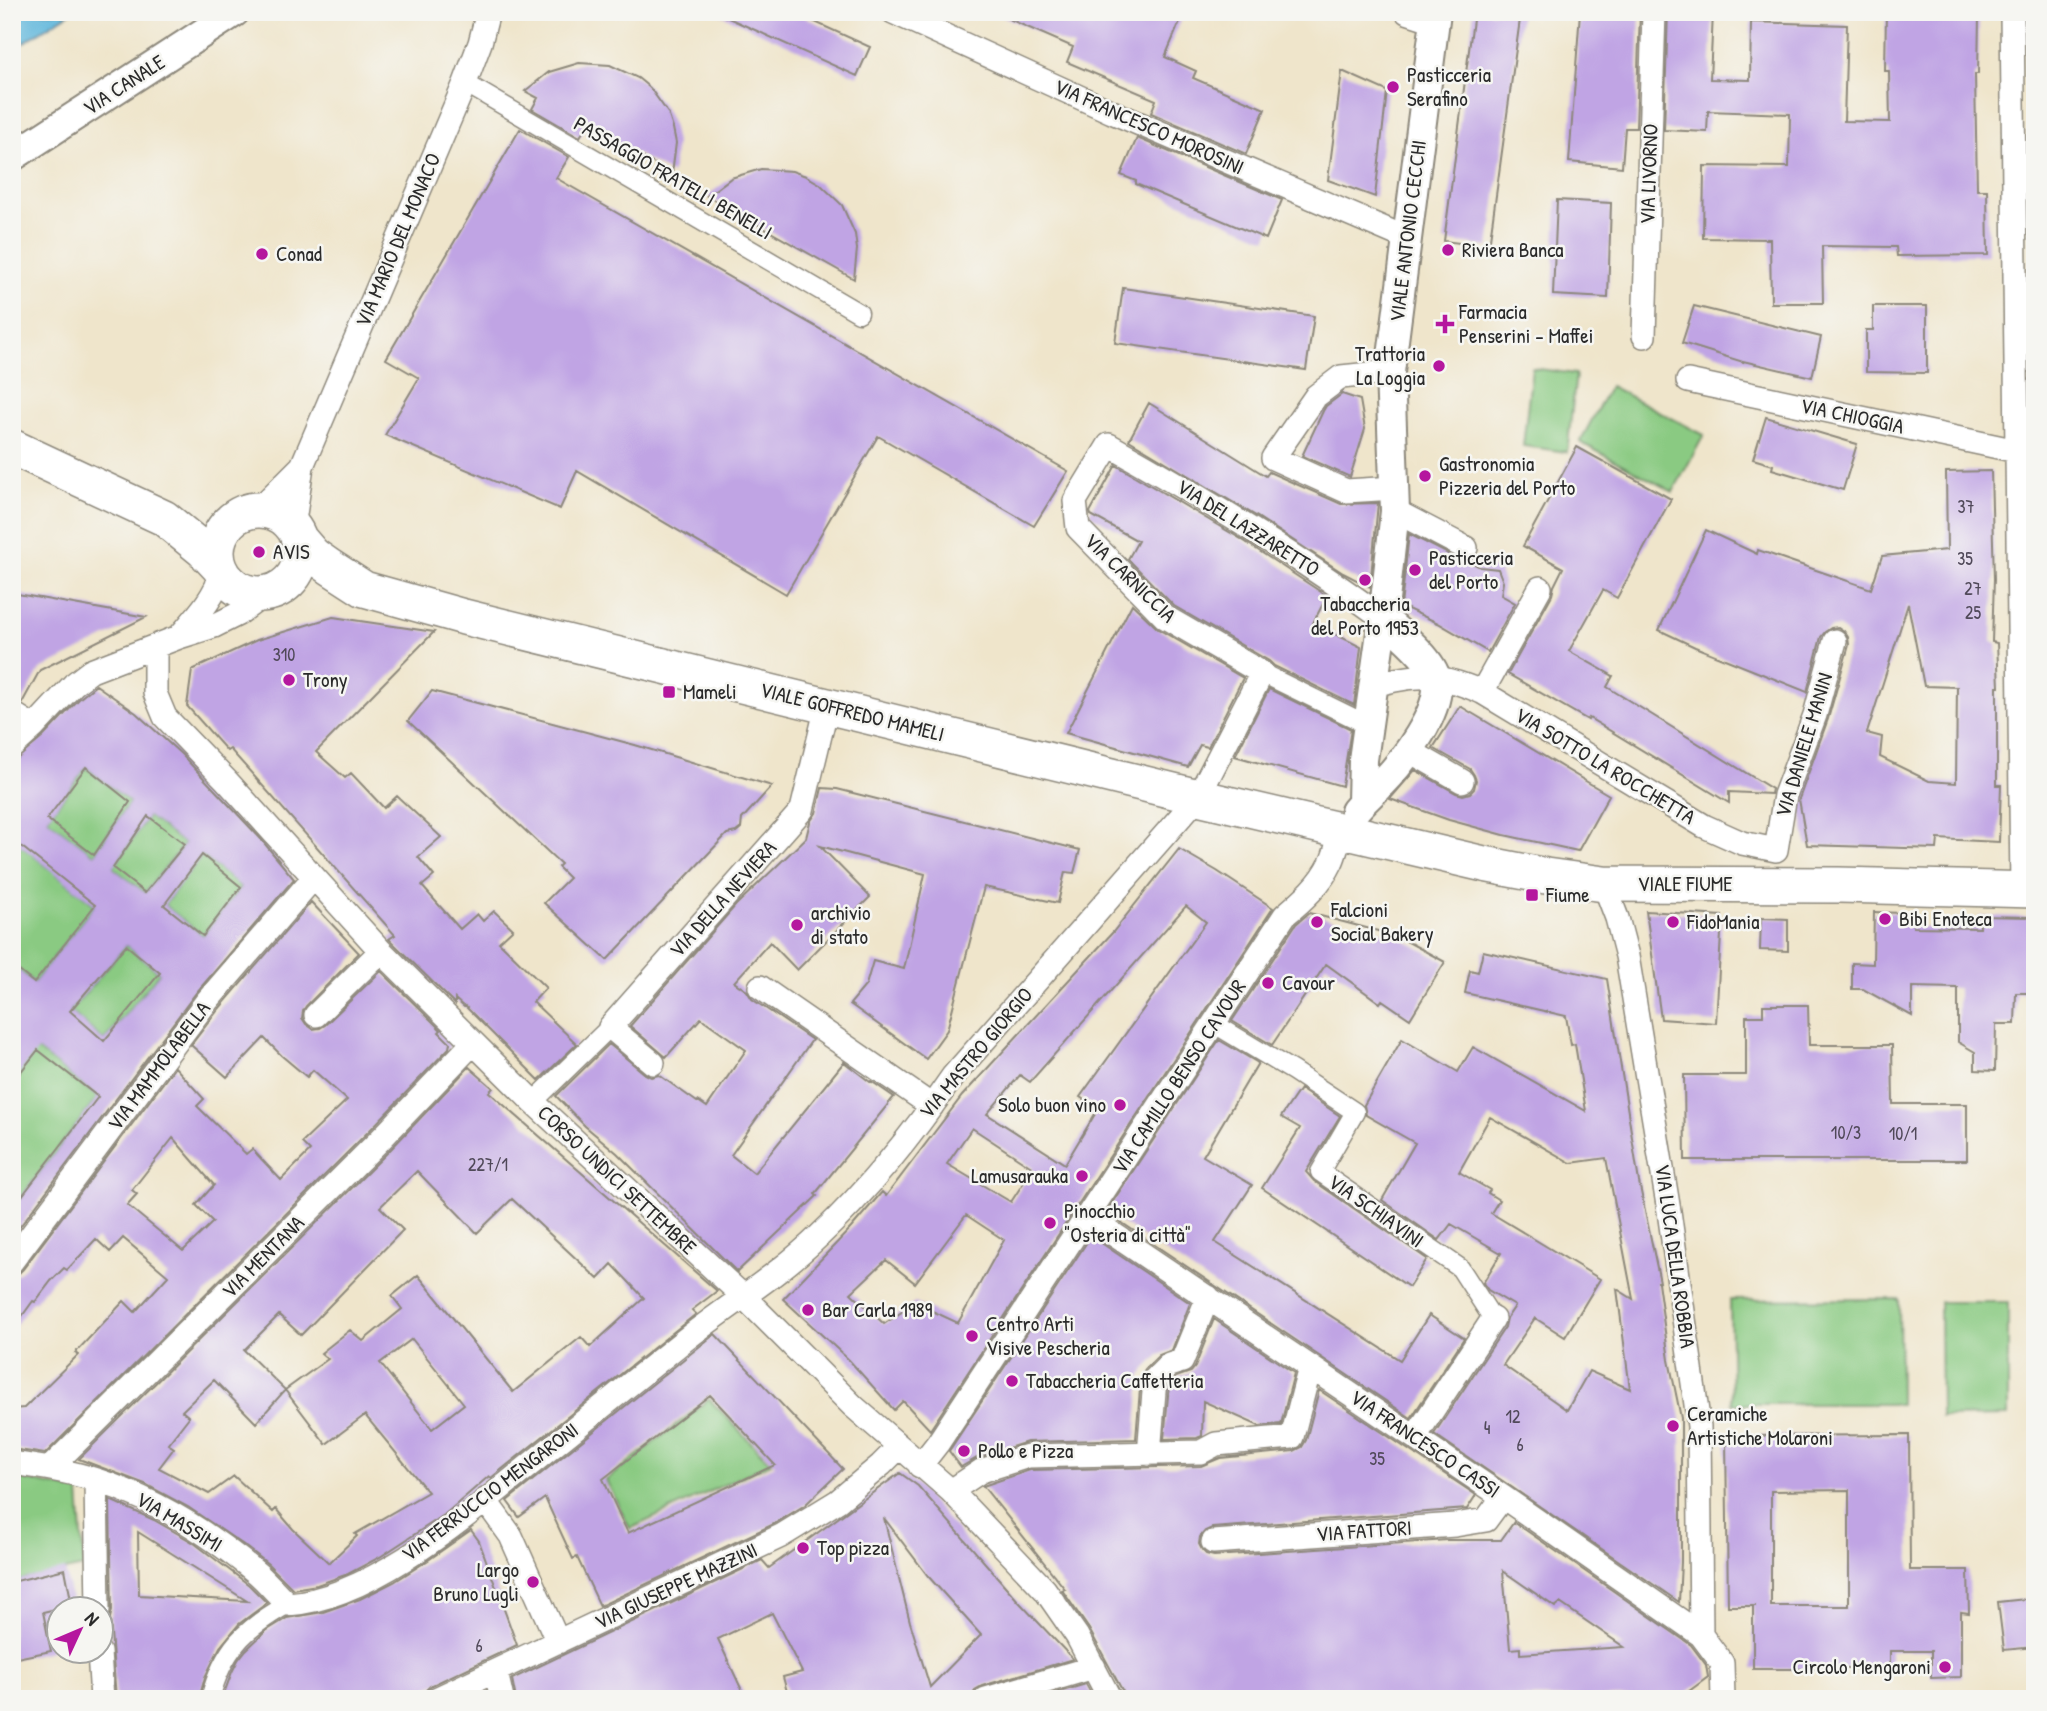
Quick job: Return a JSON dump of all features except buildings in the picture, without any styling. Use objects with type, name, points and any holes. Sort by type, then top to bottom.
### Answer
[{"type":"main road","name":"VIALE GOFFREDO MAMELI","points":[[12,447],[164,518],[203,551],[230,583],[240,590],[252,594],[364,589]]},
{"type":"main road","name":"VIALE GOFFREDO MAMELI","points":[[164,518],[191,519],[273,512],[284,518],[313,555],[364,589],[464,618],[1342,830]]},
{"type":"main road","points":[[220,570],[216,554],[224,527],[247,513]]},
{"type":"main road","points":[[271,592],[287,584],[300,564],[302,552],[296,534]]},
{"type":"main road","name":"VIALE FIUME","points":[[1342,830],[1484,864],[1604,884],[2028,889]]},
{"type":"street","name":"VIA CANALE","points":[[12,157],[236,12]]},
{"type":"street","name":"VIA MARIO DEL MONACO","points":[[296,534],[302,466],[465,83],[488,12]]},
{"type":"street","name":"VIA FRANCESCO MOROSINI","points":[[893,12],[1112,111],[1406,238]]},
{"type":"street","points":[[1407,12],[1436,16]]},
{"type":"street","name":"VIA LIVORNO","points":[[1644,336],[1654,12]]},
{"type":"street","points":[[2012,12],[2017,451],[2026,547],[2028,889]]},
{"type":"street","name":"VIALE ANTONIO CECCHI","points":[[1362,801],[1363,760],[1383,618],[1395,500],[1390,372],[1436,16]]},
{"type":"street","name":"PASSAGGIO FRATELLI BENELLI","points":[[465,83],[859,313]]},
{"type":"street","points":[[1390,372],[1341,377],[1316,396],[1273,458],[1346,491],[1395,500],[1466,548]]},
{"type":"street","name":"VIA CHIOGGIA","points":[[1688,381],[2017,451]]},
{"type":"street","name":"VIA DEL LAZZARETTO","points":[[1109,445],[1170,479],[1332,580],[1383,618]]},
{"type":"street","name":"VIA CARNICCIA","points":[[1109,445],[1075,501],[1078,528],[1165,617],[1262,673],[1368,725]]},
{"type":"street","name":"VIA MARIO DEL MONACO","points":[[247,513],[302,466]]},
{"type":"street","points":[[179,636],[217,589],[220,570]]},
{"type":"street","points":[[1482,692],[1539,587]]},
{"type":"street","points":[[12,747],[74,684],[91,671],[179,636],[214,626],[271,592]]},
{"type":"street","points":[[1342,830],[1362,801],[1382,783],[1408,750],[1426,725],[1437,699],[1436,677],[1421,654],[1383,618]]},
{"type":"street","name":"VIA DANIELE MANIN","points":[[1776,850],[1785,795],[1815,715],[1835,641]]},
{"type":"street","name":"CORSO UNDICI SETTEMBRE","points":[[155,647],[155,693],[165,717],[381,951],[533,1102],[744,1297],[853,1406],[951,1491],[1045,1590],[1077,1636],[1110,1699]]},
{"type":"street","points":[[1198,797],[1262,673]]},
{"type":"street","name":"VIA SOTTO LA ROCCHETTA","points":[[1373,685],[1408,677],[1436,677],[1482,692],[1704,826],[1742,844],[1776,850]]},
{"type":"street","name":"VIA DELLA NEVIERA","points":[[610,1027],[802,810],[827,706]]},
{"type":"street","points":[[12,713],[34,727]]},
{"type":"street","points":[[1408,750],[1462,781]]},
{"type":"street","name":"VIA MASTRO GIORGIO","points":[[744,1297],[819,1237],[860,1196],[953,1076],[1198,797]]},
{"type":"street","name":"VIA CAMILLO BENSO CAVOUR","points":[[920,1466],[938,1443],[1198,1051],[1213,1023],[1285,915],[1321,880],[1332,863],[1342,830]]},
{"type":"street","points":[[1776,850],[1791,867],[1791,885]]},
{"type":"street","name":"VIA MAMMOLABELLA","points":[[12,1261],[207,1001],[314,877]]},
{"type":"street","name":"VIA LUCA DELLA ROBBIA","points":[[1604,884],[1628,956],[1669,1211],[1699,1426],[1701,1635]]},
{"type":"street","points":[[316,1015],[381,951]]},
{"type":"street","points":[[760,987],[932,1106]]},
{"type":"street","name":"VIA SCHIAVINI","points":[[1213,1023],[1293,1071],[1354,1112],[1320,1172],[1460,1268],[1493,1319],[1415,1437]]},
{"type":"street","points":[[533,1102],[610,1027],[653,1063]]},
{"type":"street","name":"VIA MENTANA","points":[[50,1468],[474,1043]]},
{"type":"street","name":"VIA FRANCESCO CASSI","points":[[1088,1217],[1503,1497],[1701,1635],[1721,1663],[1723,1699]]},
{"type":"street","name":"VIA FERRUCCIO MENGARONI","points":[[210,1699],[224,1660],[240,1637],[266,1616],[288,1604],[298,1604],[333,1594],[366,1581],[419,1550],[718,1314],[744,1297]]},
{"type":"street","points":[[1149,1454],[1155,1379],[1169,1365],[1182,1361],[1208,1297]]},
{"type":"street","points":[[951,1491],[981,1471],[1028,1456],[1201,1452],[1216,1444],[1292,1437],[1310,1367]]},
{"type":"street","name":"VIA GIUSEPPE MAZZINI","points":[[436,1699],[781,1536],[838,1501],[899,1447]]},
{"type":"street","name":"VIA MASSIMI","points":[[12,1463],[50,1468],[96,1480],[140,1496],[177,1516],[225,1548],[260,1576],[288,1604]]},
{"type":"street","points":[[96,1480],[98,1596]]},
{"type":"street","name":"VIA FATTORI","points":[[1213,1542],[1486,1521],[1503,1497]]},
{"type":"street","points":[[485,1500],[511,1536],[558,1642]]},
{"type":"street","points":[[100,1666],[102,1699]]},
{"type":"street","points":[[986,1699],[1094,1667]]},
{"type":"street","points":[[496,1672],[502,1699]]},
{"type":"green space","points":[[1532,368],[1576,374],[1567,452],[1523,446]]},
{"type":"green space","points":[[1610,386],[1704,435],[1673,492],[1580,442]]},
{"type":"green space","points":[[86,767],[130,802],[94,855],[47,819]]},
{"type":"green space","points":[[148,816],[185,844],[145,893],[113,868]]},
{"type":"green space","points":[[14,840],[95,905],[34,983],[12,965]]},
{"type":"green space","points":[[202,855],[241,887],[203,936],[164,905]]},
{"type":"green space","points":[[126,945],[160,973],[104,1041],[70,1011]]},
{"type":"green space","points":[[38,1050],[98,1097],[12,1209],[12,1063]]},
{"type":"green space","points":[[1899,1299],[1900,1404],[1732,1404],[1730,1300]]},
{"type":"green space","points":[[1940,1302],[2008,1302],[2008,1416],[1941,1417]]},
{"type":"green space","points":[[709,1399],[771,1463],[630,1529],[606,1480]]},
{"type":"green space","points":[[12,1477],[79,1491],[84,1567],[12,1582]]},
{"type":"water","points":[[12,12],[71,12],[12,50]]},
{"type":"place","name":"Pasticceria Serafino","points":[[1393,87]]},
{"type":"place","name":"Riviera Banca","points":[[1448,250]]},
{"type":"place","name":"Conad","points":[[262,254]]},
{"type":"place","name":"Farmacia Penserini - Maffei","points":[[1445,324]]},
{"type":"place","name":"Trattoria La Loggia","points":[[1439,366]]},
{"type":"place","name":"Gastronomia Pizzeria del Porto","points":[[1425,476]]},
{"type":"place","name":"AVIS","points":[[259,552]]},
{"type":"place","name":"Pasticceria del Porto","points":[[1415,570]]},
{"type":"place","name":"Tabaccheria del Porto 1953","points":[[1365,580]]},
{"type":"place","name":"Trony","points":[[289,680]]},
{"type":"place","name":"Mameli","points":[[669,692]]},
{"type":"place","name":"Fiume","points":[[1532,895]]},
{"type":"place","name":"Bibi Enoteca","points":[[1885,919]]},
{"type":"place","name":"Falcioni Social Bakery","points":[[1317,922]]},
{"type":"place","name":"FidoMania","points":[[1673,922]]},
{"type":"place","name":"archivio di stato","points":[[797,925]]},
{"type":"place","name":"Cavour","points":[[1268,983]]},
{"type":"place","name":"Solo buon vino","points":[[1120,1105]]},
{"type":"place","name":"Lamusarauka","points":[[1082,1176]]},
{"type":"place","name":"Pinocchio \"Osteria di città\"","points":[[1050,1223]]},
{"type":"place","name":"Bar Carla 1989","points":[[808,1310]]},
{"type":"place","name":"Centro Arti Visive Pescheria","points":[[972,1336]]},
{"type":"place","name":"Tabaccheria Caffetteria","points":[[1012,1381]]},
{"type":"place","name":"Ceramiche Artistiche Molaroni","points":[[1673,1426]]},
{"type":"place","name":"Pollo e Pizza","points":[[964,1451]]},
{"type":"place","name":"Top pizza","points":[[803,1548]]},
{"type":"place","name":"Largo Bruno Lugli","points":[[533,1582]]},
{"type":"place","name":"Circolo Mengaroni","points":[[1945,1667]]}]
